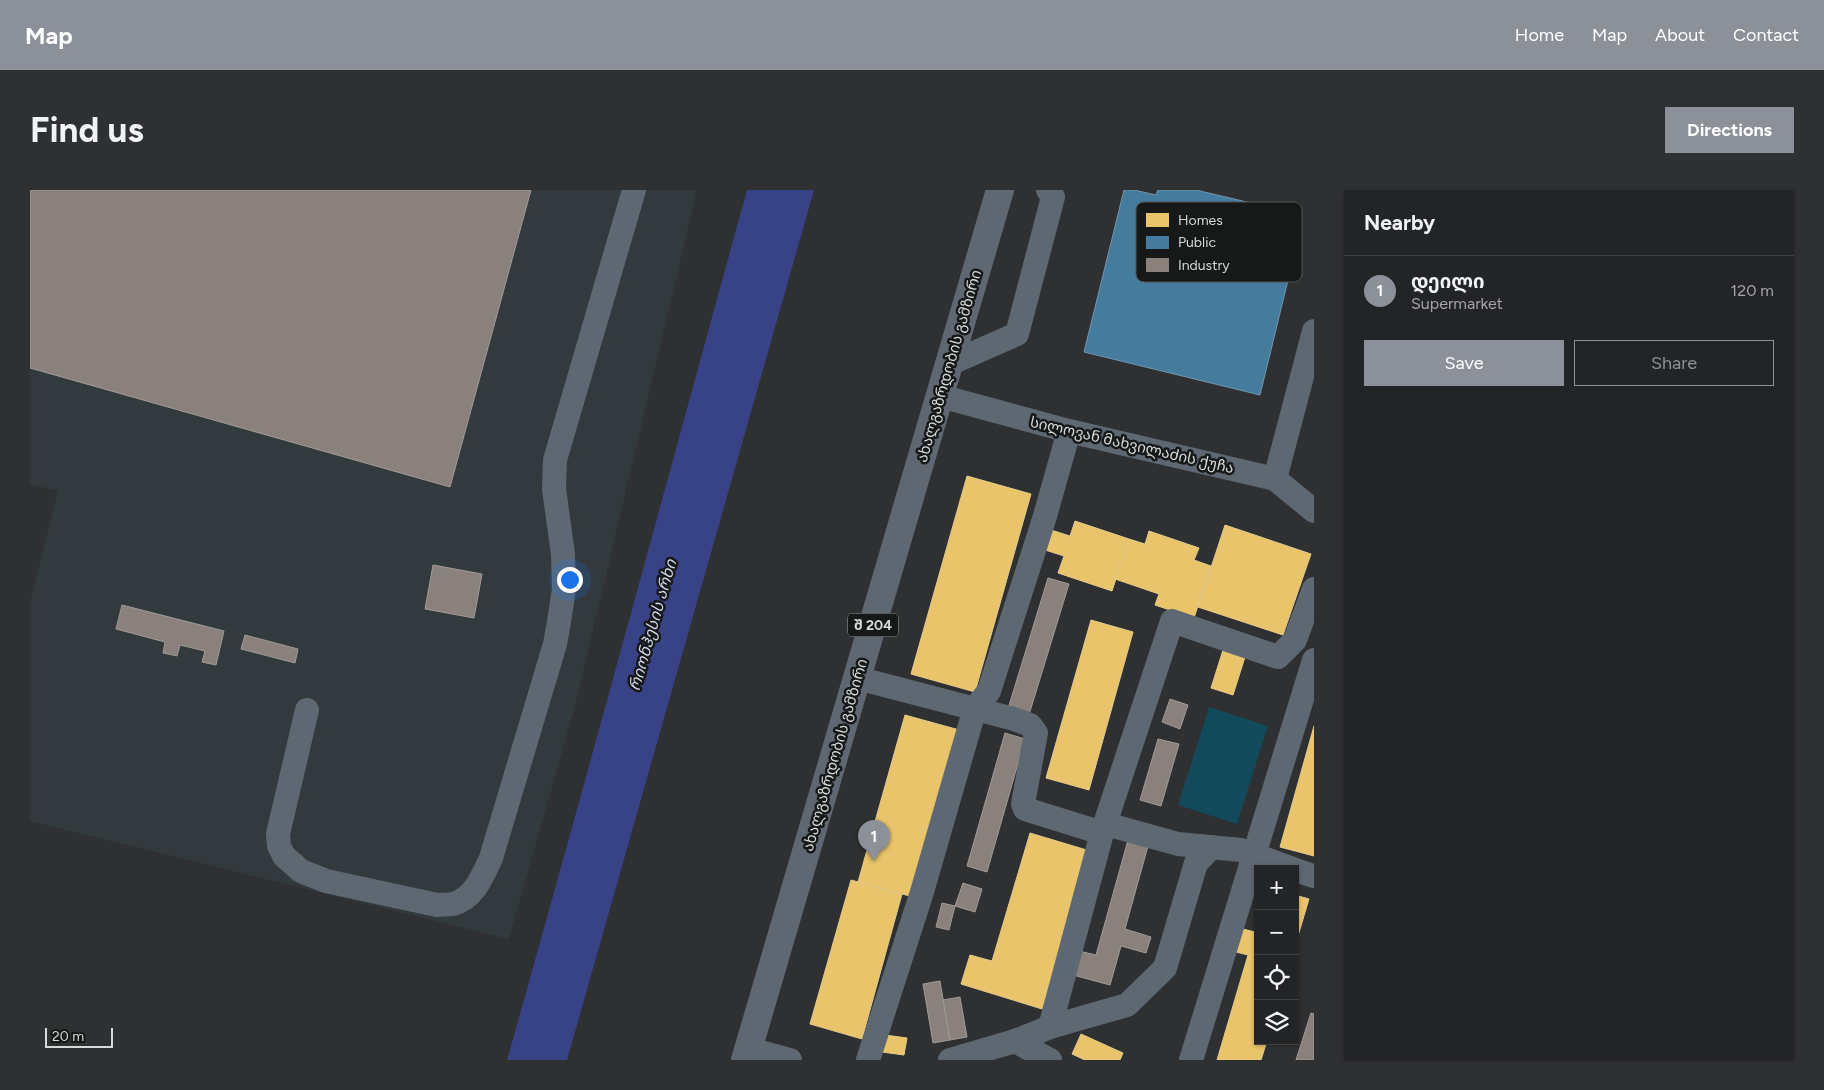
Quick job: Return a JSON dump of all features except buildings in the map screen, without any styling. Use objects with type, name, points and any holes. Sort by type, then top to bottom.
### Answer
[{"type":"main road","name":"ახალგაზრდობის გამზირი","points":[[747,1055],[1000,190]]},
{"type":"street","points":[[307,710],[278,834],[279,846],[284,856],[301,871],[326,882],[437,905],[454,903],[470,894],[482,877],[490,858],[555,644],[564,588],[563,554],[554,489],[555,460],[634,190]]},
{"type":"street","points":[[949,364],[1017,334],[1053,197],[1048,190]]},
{"type":"street","points":[[1275,479],[1314,331]]},
{"type":"street","name":"სილოვან მახვილაძის ქუჩა","points":[[940,396],[1069,431],[1275,479],[1314,511]]},
{"type":"street","points":[[868,1060],[922,892],[976,708],[989,691],[1045,516],[1069,431]]},
{"type":"street","points":[[1050,1027],[1104,828],[1172,621],[1278,657],[1295,640],[1314,589]]},
{"type":"street","points":[[1191,1060],[1314,660]]},
{"type":"street","points":[[858,678],[976,708],[1030,725],[1036,733],[1022,804],[1026,809],[1178,844],[1241,850],[1283,865]]},
{"type":"street","points":[[950,1060],[1015,1041],[1050,1027],[1127,1005],[1165,968],[1196,863],[1212,847]]},
{"type":"street","points":[[1299,871],[1314,876]]},
{"type":"street","points":[[1015,1041],[1050,1060]]},
{"type":"street","points":[[747,1055],[790,1060]]},
{"type":"shaded area","points":[[30,190],[697,190],[575,706],[509,939],[30,821],[30,602],[58,490],[30,485]]},
{"type":"shaded area","points":[[1209,707],[1268,726],[1237,824],[1178,805]]},
{"type":"water","name":"რიონჰესის არხი","points":[[747,190],[814,190],[567,1060],[507,1060],[598,734]]},
{"type":"place","name":"დეილი","points":[[874,861]]}]
